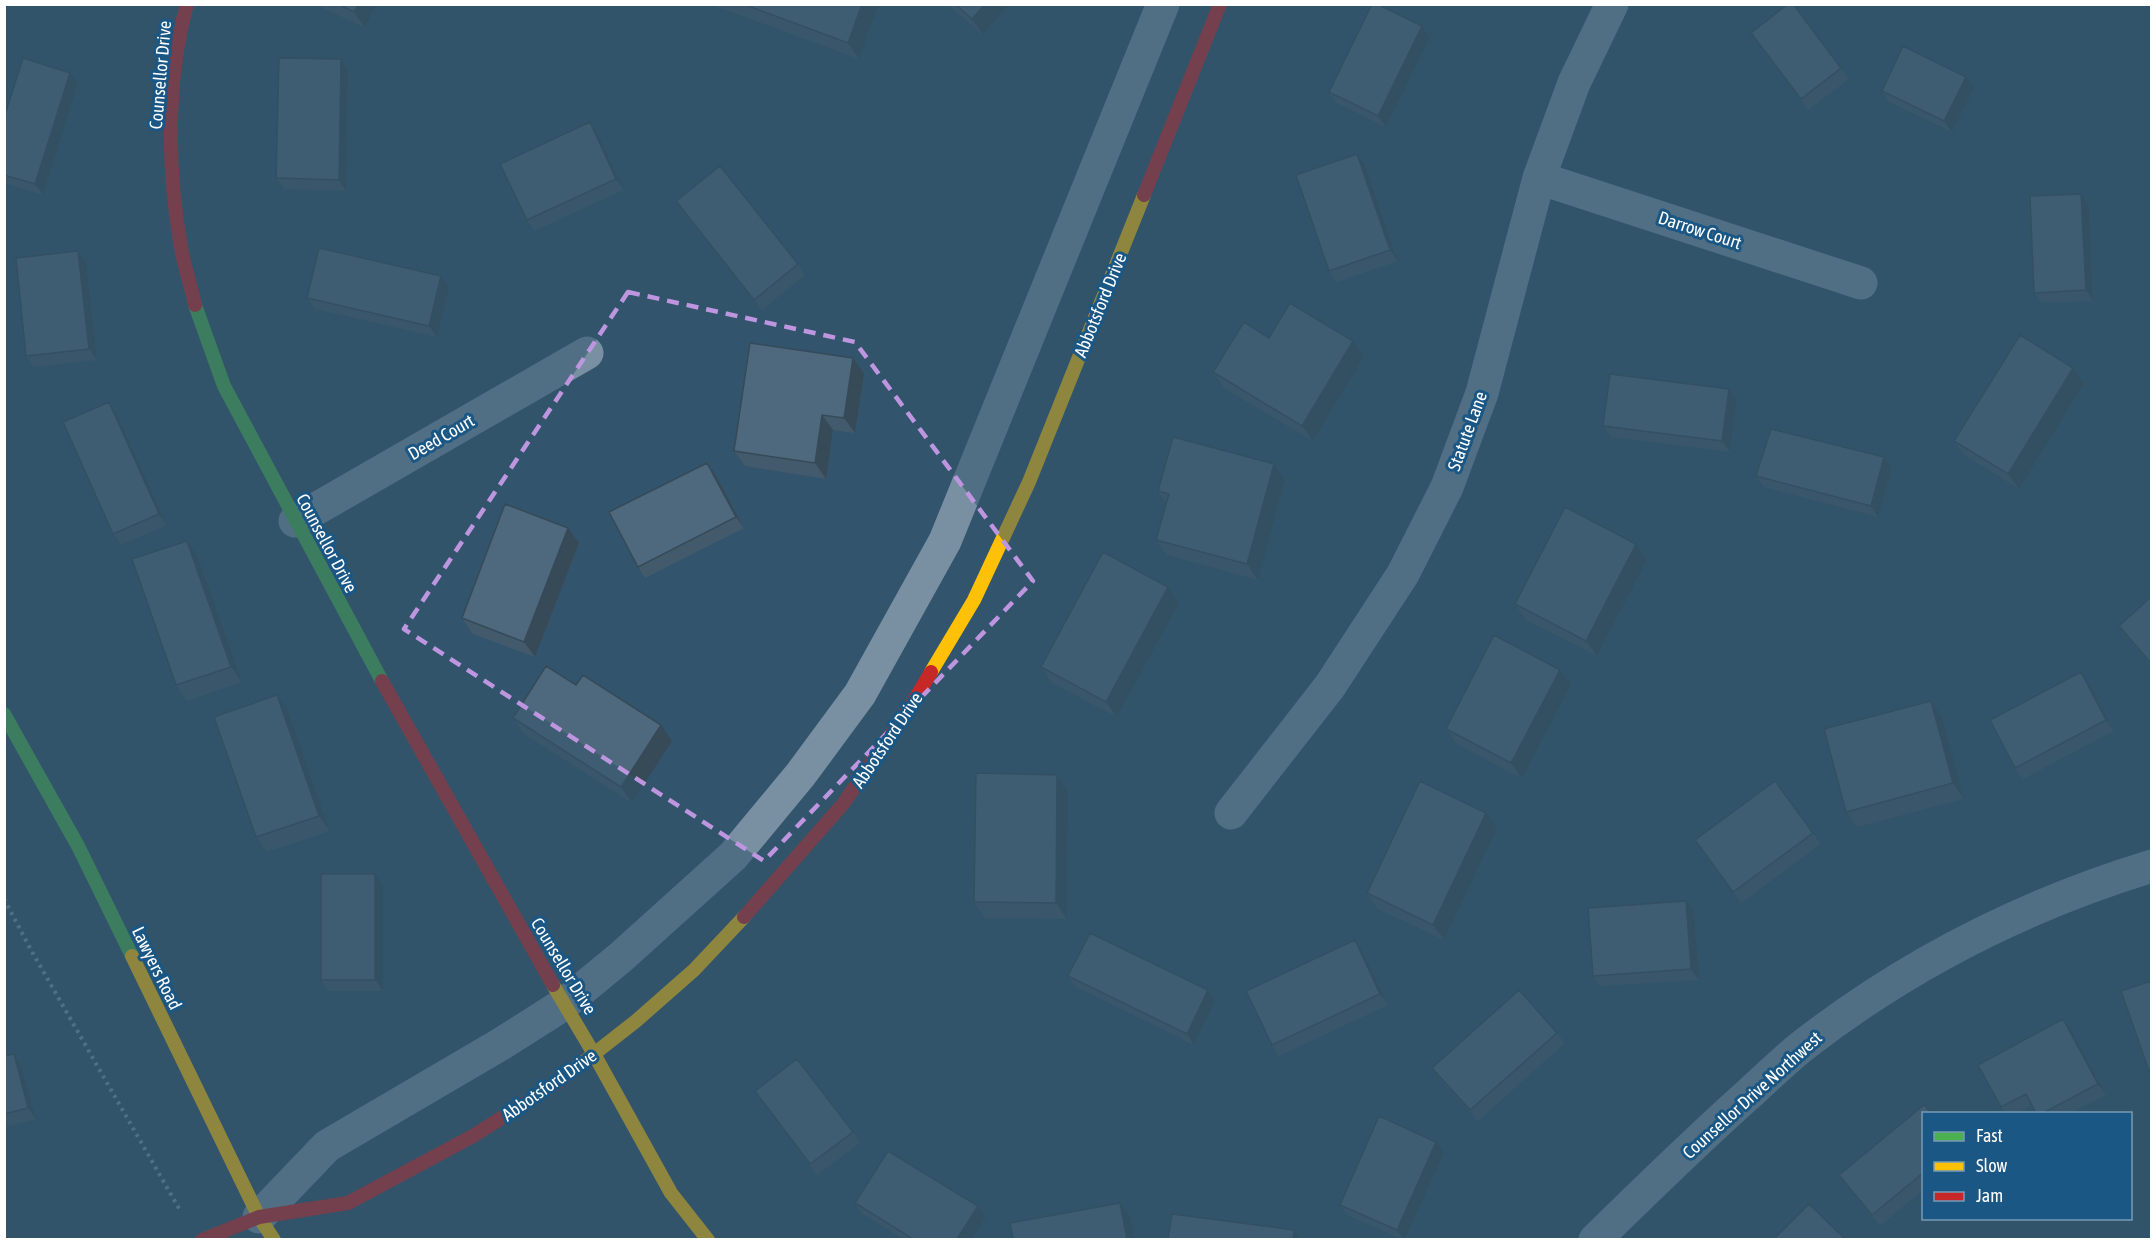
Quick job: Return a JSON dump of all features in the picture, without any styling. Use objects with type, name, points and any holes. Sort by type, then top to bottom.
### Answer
[{"type":"street","name":"Counsellor Drive","points":[[187,4],[182,23],[172,98],[172,173],[181,248],[198,315],[224,386],[351,626],[537,959],[594,1054]]},
{"type":"street","name":"Abbotsford Drive","points":[[267,1228],[327,1146],[501,1044],[564,1004],[621,957],[733,856],[801,774],[860,694],[945,541],[1163,4]]},
{"type":"street","name":"Abbotsford Drive","points":[[202,1239],[267,1228],[348,1203],[473,1136],[561,1080],[636,1021],[694,970],[779,879],[843,804],[922,687],[974,600],[1029,482],[1220,4]]},
{"type":"street","name":"Statute Lane","points":[[1231,813],[1336,677],[1403,574],[1447,487],[1482,393],[1539,178],[1574,83],[1612,4]]},
{"type":"street","name":"Darrow Court","points":[[1539,178],[1861,283]]},
{"type":"street","name":"Deed Court","points":[[295,521],[587,353]]},
{"type":"street","name":"Lawyers Road","points":[[4,714],[78,846],[267,1228]]},
{"type":"street","name":"Counsellor Drive Northwest","points":[[1595,1239],[1800,1048],[1877,992],[1957,945],[2035,907],[2151,866]]},
{"type":"street","points":[[594,1054],[671,1192],[708,1239]]},
{"type":"path","points":[[4,899],[185,1220]]},
{"type":"highlighted area","points":[[628,292],[855,342],[1033,581],[764,861],[404,629]]},
{"type":"building","points":[[338,4],[358,4],[354,12]]},
{"type":"building","points":[[743,4],[862,4],[848,43]]},
{"type":"building","points":[[955,4],[985,4],[972,19]]},
{"type":"building","points":[[1372,4],[1377,4],[1422,26],[1378,116],[1329,92]]},
{"type":"building","points":[[1788,4],[1793,4],[1841,68],[1801,99],[1751,33]]},
{"type":"building","points":[[1903,46],[1966,77],[1944,121],[1882,91]]},
{"type":"building","points":[[23,58],[70,73],[35,184],[4,175],[4,118]]},
{"type":"building","points":[[279,58],[341,59],[339,180],[276,178]]},
{"type":"building","points":[[590,122],[616,179],[527,220],[500,164]]},
{"type":"building","points":[[1357,154],[1390,250],[1329,271],[1296,175]]},
{"type":"building","points":[[720,166],[798,264],[754,300],[676,201]]},
{"type":"building","points":[[2081,194],[2086,290],[2034,293],[2030,196]]},
{"type":"building","points":[[319,248],[441,276],[429,326],[307,298]]},
{"type":"building","points":[[78,251],[89,349],[26,356],[16,258]]},
{"type":"building","points":[[1290,303],[1353,341],[1302,426],[1213,372],[1244,322],[1269,338]]},
{"type":"building","points":[[2020,335],[2073,368],[2008,474],[1954,441]]},
{"type":"building","points":[[750,343],[853,358],[844,418],[822,415],[815,463],[734,451]]},
{"type":"building","points":[[1610,374],[1729,389],[1722,441],[1603,426]]},
{"type":"building","points":[[109,402],[159,514],[113,534],[63,422]]},
{"type":"building","points":[[1771,429],[1884,457],[1871,506],[1756,476]]},
{"type":"building","points":[[1173,437],[1274,464],[1247,564],[1156,540],[1169,494],[1158,491]]},
{"type":"building","points":[[707,463],[736,517],[638,567],[609,512]]},
{"type":"building","points":[[505,504],[568,528],[524,642],[462,618]]},
{"type":"building","points":[[1565,507],[1636,544],[1586,641],[1515,604]]},
{"type":"building","points":[[187,541],[231,667],[176,685],[132,559]]},
{"type":"building","points":[[1103,552],[1168,587],[1106,702],[1041,667]]},
{"type":"building","points":[[2151,597],[2151,663],[2119,626]]},
{"type":"building","points":[[1494,635],[1560,670],[1511,763],[1446,729]]},
{"type":"building","points":[[546,666],[576,685],[583,675],[661,725],[621,787],[513,718]]},
{"type":"building","points":[[2081,672],[2106,720],[2015,768],[1990,720]]},
{"type":"building","points":[[277,695],[319,816],[256,837],[214,717]]},
{"type":"building","points":[[1931,701],[1953,783],[1846,812],[1824,729]]},
{"type":"building","points":[[976,773],[1057,775],[1056,903],[974,902]]},
{"type":"building","points":[[1420,781],[1486,813],[1433,925],[1367,893]]},
{"type":"building","points":[[1775,781],[1813,833],[1733,892],[1695,840]]},
{"type":"building","points":[[321,874],[375,874],[375,980],[321,980]]},
{"type":"building","points":[[1686,901],[1691,969],[1593,976],[1588,908]]},
{"type":"building","points":[[1090,933],[1208,990],[1187,1034],[1068,976]]},
{"type":"building","points":[[1355,940],[1380,994],[1272,1045],[1246,991]]},
{"type":"building","points":[[2151,981],[2151,1070],[2149,1071],[2121,991]]},
{"type":"building","points":[[1519,990],[1557,1033],[1470,1110],[1432,1068]]},
{"type":"building","points":[[2063,1019],[2098,1084],[2045,1112],[2035,1112],[2026,1094],[2001,1107],[1978,1065]]},
{"type":"building","points":[[14,1054],[28,1108],[4,1114],[4,1056]]},
{"type":"building","points":[[797,1059],[853,1132],[810,1164],[755,1091]]},
{"type":"building","points":[[1924,1105],[1930,1112],[1922,1112],[1922,1174],[1872,1215],[1839,1175]]},
{"type":"building","points":[[1379,1116],[1436,1142],[1397,1230],[1340,1205]]},
{"type":"building","points":[[888,1151],[978,1206],[957,1239],[913,1239],[855,1203]]},
{"type":"building","points":[[1120,1203],[1127,1239],[1013,1239],[1010,1223]]},
{"type":"building","points":[[1809,1204],[1845,1239],[1774,1239]]},
{"type":"building","points":[[1172,1214],[1294,1230],[1293,1239],[1168,1239]]},
{"type":"traffic: fast","points":[[195,305],[224,386],[382,681]]},
{"type":"traffic: fast","points":[[4,714],[78,846],[132,956]]},
{"type":"traffic: slow","points":[[931,672],[974,600],[1029,482],[1144,195]]},
{"type":"traffic: slow","points":[[576,1068],[636,1021],[694,970],[744,917]]},
{"type":"traffic: slow","points":[[132,956],[259,1217],[274,1240]]},
{"type":"traffic: slow","points":[[553,985],[671,1193],[708,1240]]},
{"type":"traffic: jam","points":[[187,4],[175,64],[171,156],[176,217],[195,305]]},
{"type":"traffic: jam","points":[[1144,195],[1220,4]]},
{"type":"traffic: jam","points":[[744,917],[843,804],[911,706],[931,672]]},
{"type":"traffic: jam","points":[[382,681],[553,985]]},
{"type":"traffic: jam","points":[[202,1240],[259,1217],[348,1203],[473,1136],[576,1068]]}]
